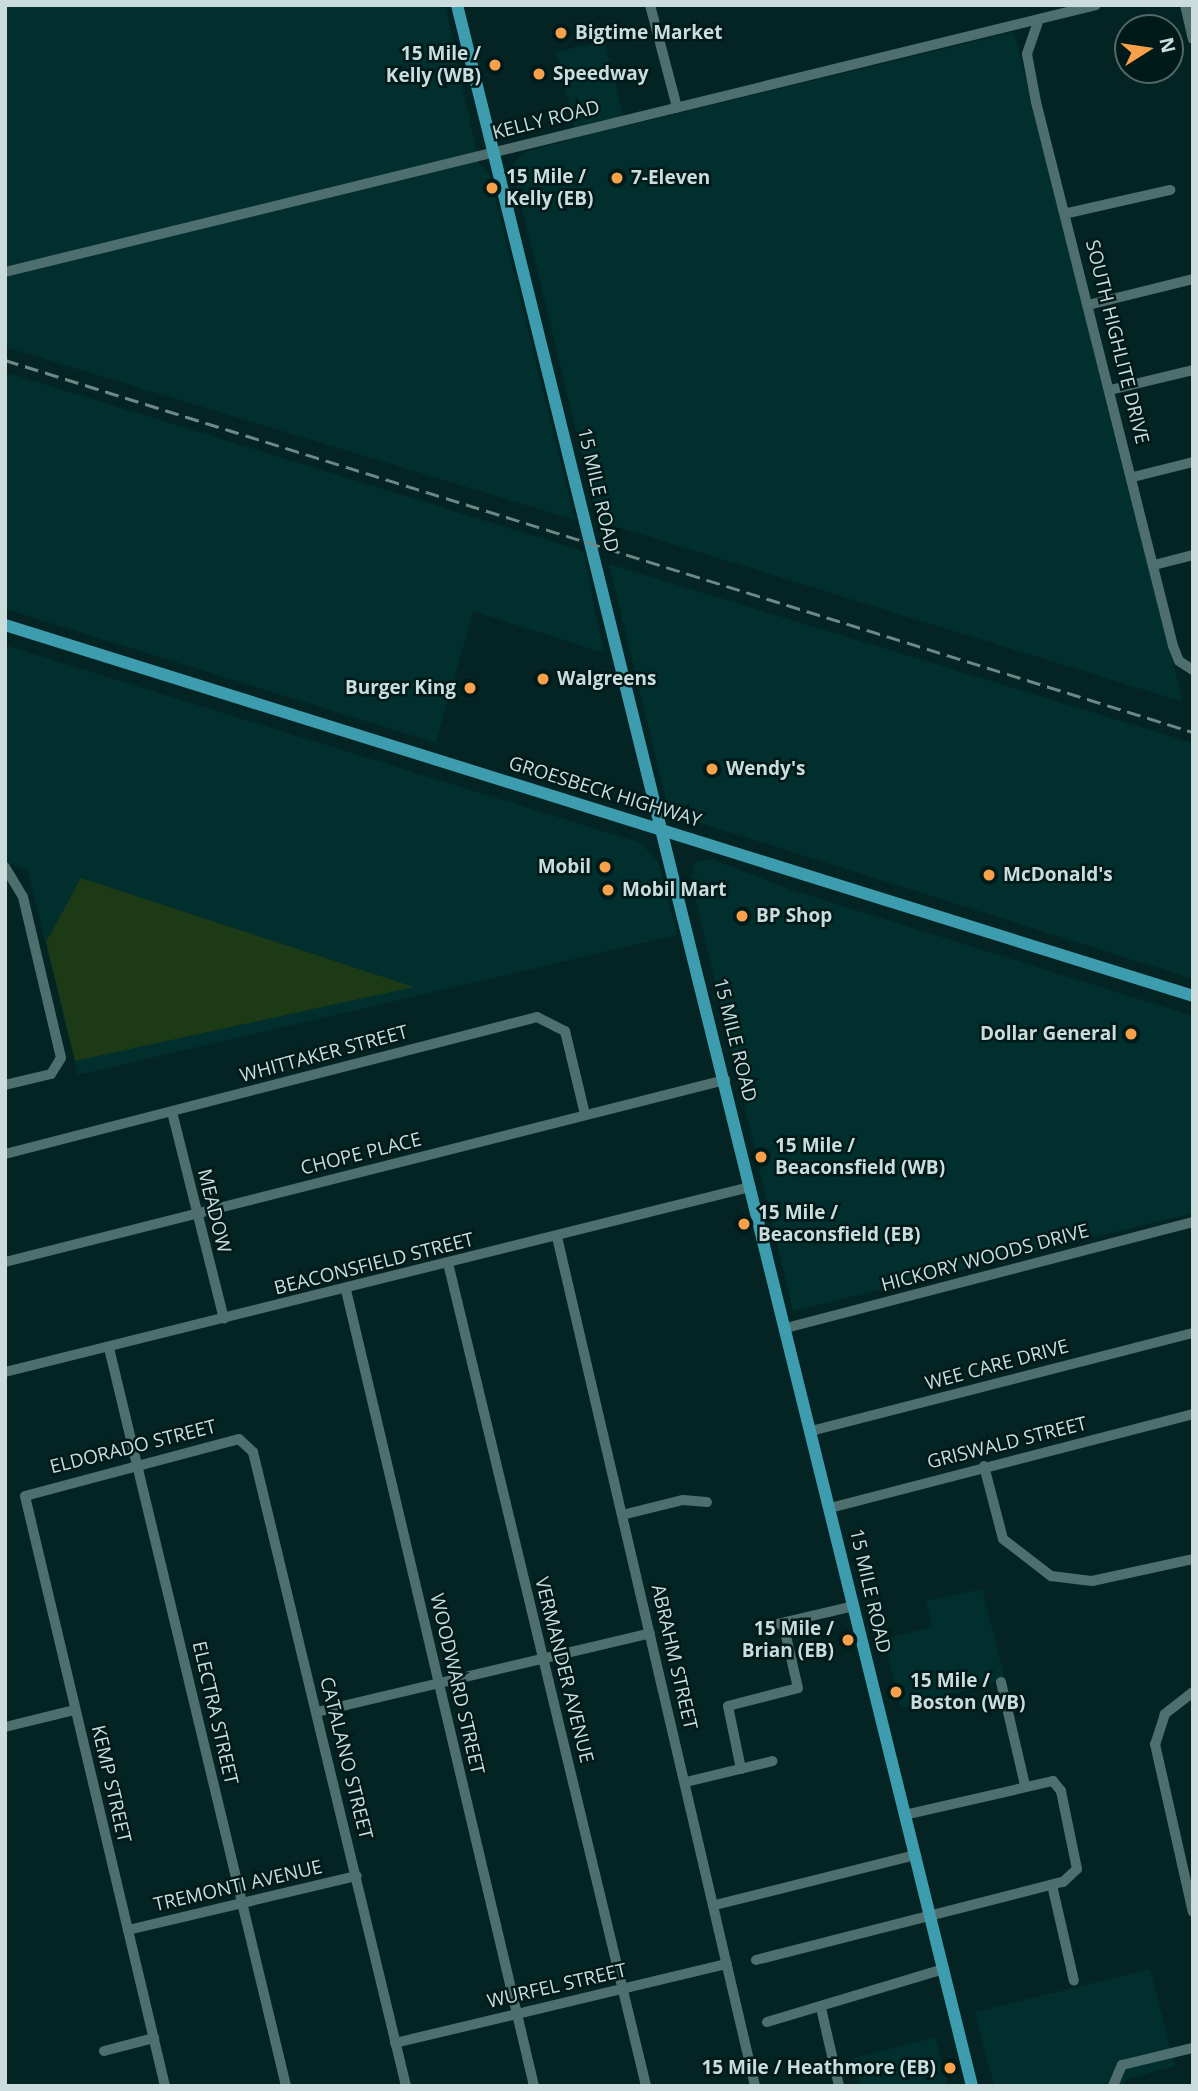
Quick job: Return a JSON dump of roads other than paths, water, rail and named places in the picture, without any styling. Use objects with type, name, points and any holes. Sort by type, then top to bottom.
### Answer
[{"type":"main road","name":"15 MILE ROAD","points":[[457,5],[496,151],[660,828],[725,1080],[972,2086]]},
{"type":"main road","name":"GROESBECK HIGHWAY","points":[[5,625],[1193,996]]},
{"type":"street","points":[[650,5],[677,107]]},
{"type":"street","name":"KELLY ROAD","points":[[5,272],[1096,5]]},
{"type":"street","points":[[1185,5],[1193,39]]},
{"type":"street","name":"SOUTH HIGHLITE DRIVE","points":[[1039,19],[1029,36],[1028,70],[1068,213],[1088,305],[1173,646],[1179,661],[1193,670]]},
{"type":"street","points":[[1068,213],[1170,190]]},
{"type":"street","points":[[1088,305],[1193,279]]},
{"type":"street","points":[[1110,390],[1193,370]]},
{"type":"street","points":[[1133,477],[1193,463]]},
{"type":"street","points":[[1154,565],[1193,555]]},
{"type":"street","points":[[5,867],[23,897],[61,1058],[51,1074],[5,1085]]},
{"type":"street","name":"WHITTAKER STREET","points":[[5,1154],[537,1017],[565,1031],[585,1114]]},
{"type":"street","name":"CHOPE PLACE","points":[[5,1262],[725,1080]]},
{"type":"street","name":"MEADOW","points":[[172,1112],[224,1319]]},
{"type":"street","name":"BEACONSFIELD STREET","points":[[5,1373],[750,1187]]},
{"type":"street","name":"HICKORY WOODS DRIVE","points":[[786,1328],[1193,1222]]},
{"type":"street","name":"ABRAHM STREET","points":[[557,1237],[715,1905],[755,2086]]},
{"type":"street","name":"VERMANDER AVENUE","points":[[448,1263],[646,2086]]},
{"type":"street","name":"WOODWARD STREET","points":[[346,1290],[534,2086]]},
{"type":"street","name":"WEE CARE DRIVE","points":[[811,1431],[1193,1333]]},
{"type":"street","name":"ELECTRA STREET","points":[[109,1348],[286,2086]]},
{"type":"street","name":"GRISWALD STREET","points":[[830,1508],[1193,1414]]},
{"type":"street","name":"ELDORADO STREET","points":[[28,1491],[246,1441]]},
{"type":"street","name":"CATALANO STREET","points":[[246,1441],[317,1712],[406,2086]]},
{"type":"street","points":[[984,1466],[1003,1539],[1051,1576],[1092,1581],[1193,1559]]},
{"type":"street","name":"KEMP STREET","points":[[28,1491],[75,1710],[165,2086]]},
{"type":"street","points":[[622,1515],[683,1500],[707,1502]]},
{"type":"street","points":[[764,1627],[854,1606]]},
{"type":"street","points":[[741,1769],[728,1706],[798,1688],[783,1623]]},
{"type":"street","points":[[317,1712],[650,1633]]},
{"type":"street","points":[[1000,1682],[1025,1785]]},
{"type":"street","points":[[1193,1692],[1165,1714],[1155,1753],[1193,1912]]},
{"type":"street","points":[[5,1727],[75,1710]]},
{"type":"street","points":[[686,1782],[773,1761]]},
{"type":"street","points":[[756,1959],[1052,1885],[1071,1878],[1079,1864],[1061,1791],[1046,1779],[905,1815]]},
{"type":"street","points":[[715,1905],[916,1855]]},
{"type":"street","name":"TREMONTI AVENUE","points":[[128,1930],[357,1876]]},
{"type":"street","points":[[1052,1885],[1074,1981]]},
{"type":"street","name":"WURFEL STREET","points":[[395,2043],[727,1964]]},
{"type":"street","points":[[767,2022],[944,1969]]},
{"type":"street","points":[[821,2008],[839,2086]]},
{"type":"street","points":[[104,2051],[154,2038]]},
{"type":"street","points":[[1113,2086],[1122,2064],[1193,2048]]},
{"type":"railway","points":[[5,360],[1193,732]]},
{"type":"place","name":"Bigtime Market","points":[[561,33]]},
{"type":"place","name":"15 Mile / Kelly (WB)","points":[[495,65]]},
{"type":"place","name":"Speedway","points":[[539,74]]},
{"type":"place","name":"7-Eleven","points":[[617,178]]},
{"type":"place","name":"15 Mile / Kelly (EB)","points":[[492,188]]},
{"type":"place","name":"Walgreens","points":[[543,679]]},
{"type":"place","name":"Burger King","points":[[470,688]]},
{"type":"place","name":"Wendy's","points":[[712,769]]},
{"type":"place","name":"Mobil","points":[[605,867]]},
{"type":"place","name":"McDonald's","points":[[989,875]]},
{"type":"place","name":"Mobil Mart","points":[[608,890]]},
{"type":"place","name":"BP Shop","points":[[742,916]]},
{"type":"place","name":"Dollar General","points":[[1131,1034]]},
{"type":"place","name":"15 Mile / Beaconsfield (WB)","points":[[761,1157]]},
{"type":"place","name":"15 Mile / Beaconsfield (EB)","points":[[744,1224]]},
{"type":"place","name":"15 Mile / Brian (EB)","points":[[848,1640]]},
{"type":"place","name":"15 Mile / Boston (WB)","points":[[896,1692]]},
{"type":"place","name":"15 Mile / Heathmore (EB)","points":[[950,2068]]}]
